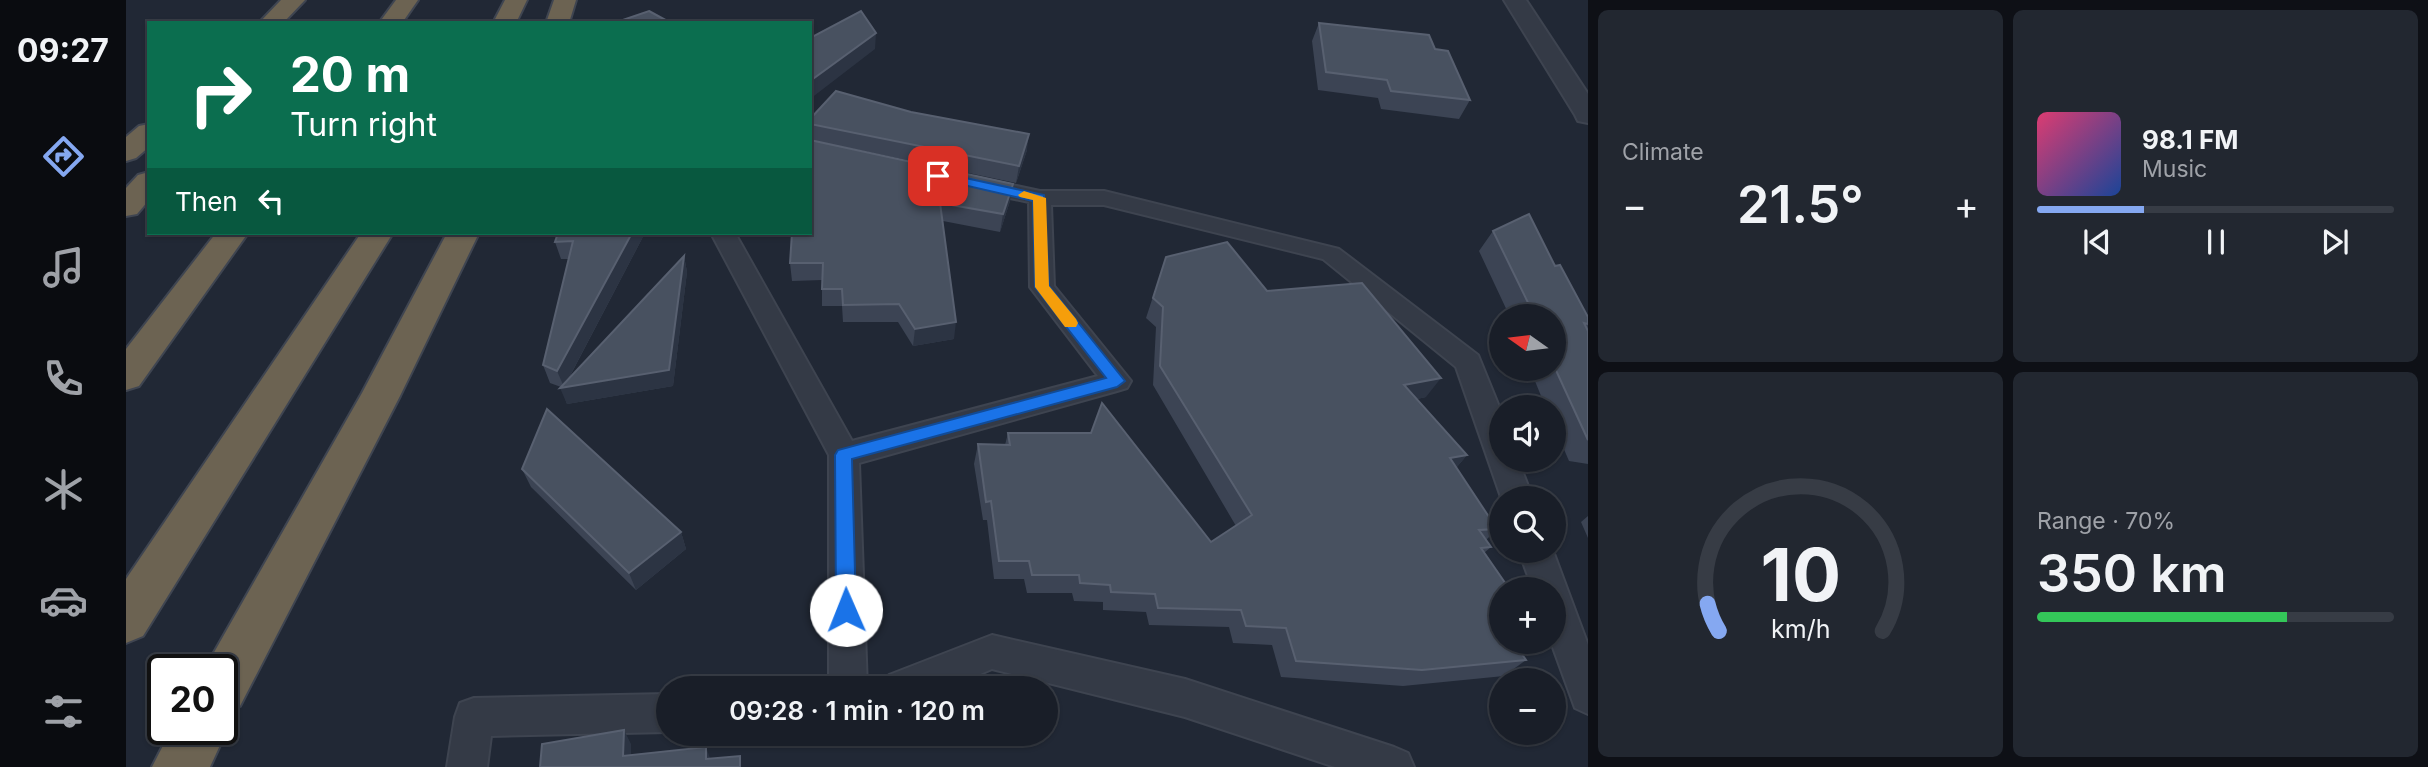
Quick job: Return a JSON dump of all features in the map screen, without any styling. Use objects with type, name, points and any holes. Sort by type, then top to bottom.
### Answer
[{"type":"highway","points":[[272,21],[294,0]]},
{"type":"highway","points":[[293,21],[310,0]]},
{"type":"highway","points":[[391,21],[407,0]]},
{"type":"highway","points":[[505,21],[516,0]]},
{"type":"highway","points":[[558,21],[565,0]]},
{"type":"highway","points":[[126,152],[147,134]]},
{"type":"highway","points":[[126,206],[147,183]]},
{"type":"highway","points":[[126,376],[231,235]]},
{"type":"highway","points":[[126,620],[376,235]]},
{"type":"highway","points":[[238,658],[380,396],[462,235]]},
{"type":"highway","points":[[180,767],[192,745]]},
{"type":"street","points":[[1515,0],[1588,115]]},
{"type":"lane","points":[[959,180],[1040,198],[1104,198],[1331,254],[1468,362],[1489,419]]},
{"type":"lane","points":[[844,455],[1117,381],[1042,287],[1040,198]]},
{"type":"lane","points":[[724,235],[844,455],[848,676]]},
{"type":"lane","points":[[1566,634],[1588,695]]},
{"type":"lane","points":[[932,676],[992,652],[1185,698],[1394,767]]},
{"type":"lane","points":[[467,767],[474,717],[656,713]]},
{"type":"building","points":[[649,11],[667,21],[620,21]]},
{"type":"building","points":[[861,11],[876,33],[812,80],[812,37]]},
{"type":"building","points":[[1319,23],[1429,35],[1435,49],[1448,51],[1470,100],[1391,91],[1387,80],[1326,72]]},
{"type":"building","points":[[836,91],[911,112],[1029,134],[1019,166],[812,124],[812,117]]},
{"type":"building","points":[[812,140],[1013,184],[1003,214],[940,203],[956,322],[915,329],[899,304],[843,305],[842,289],[822,289],[823,263],[790,263],[792,235],[812,235]]},
{"type":"building","points":[[1529,214],[1555,266],[1560,265],[1588,317],[1588,324],[1584,323],[1588,331],[1588,440],[1561,382],[1566,382],[1566,304],[1529,304],[1493,231]]},
{"type":"building","points":[[557,235],[631,235],[557,371],[543,365],[573,241],[555,242]]},
{"type":"building","points":[[1227,242],[1267,291],[1362,283],[1441,378],[1404,385],[1467,455],[1450,458],[1489,517],[1489,529],[1479,530],[1489,547],[1481,548],[1501,577],[1489,577],[1489,654],[1522,654],[1526,660],[1422,670],[1296,661],[1286,628],[1246,626],[1241,610],[1158,608],[1155,594],[1111,592],[1110,585],[1080,583],[1079,575],[1032,575],[1029,561],[999,561],[991,501],[986,502],[978,444],[1010,445],[1008,433],[1091,433],[1102,403],[1211,542],[1252,515],[1160,366],[1163,307],[1153,298],[1166,257]]},
{"type":"building","points":[[684,256],[669,370],[560,388]]},
{"type":"building","points":[[547,409],[681,532],[629,573],[522,469]]},
{"type":"building","points":[[624,730],[623,756],[706,747],[706,759],[740,756],[740,767],[540,767],[542,744]]},
{"type":"slow traffic","points":[[1024,195],[1040,198],[1042,287],[1071,323]]},
{"type":"route","points":[[846,610],[844,455],[1117,381],[1042,287],[1040,198],[938,176]]}]
